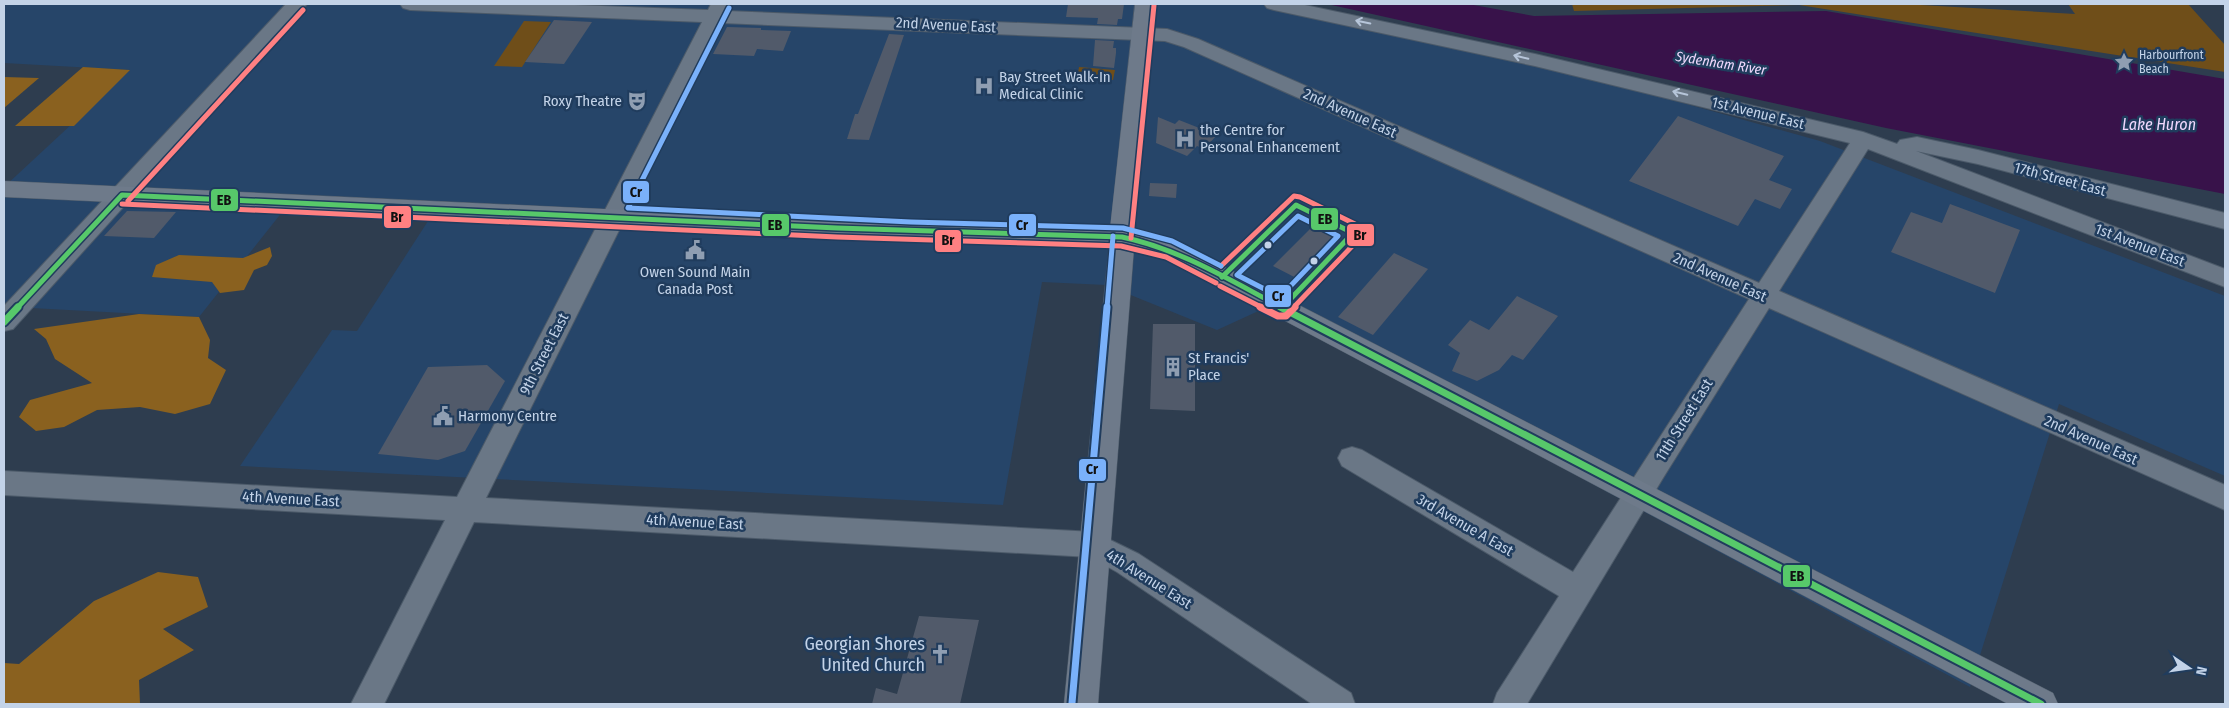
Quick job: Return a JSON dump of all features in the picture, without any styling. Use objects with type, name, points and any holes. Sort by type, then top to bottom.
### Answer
[{"type":"main road","points":[[1082,704],[1094,545],[1145,4]]},
{"type":"main road","points":[[4,189],[921,231],[1122,237],[1146,242],[1168,249],[2041,704]]},
{"type":"street","points":[[4,322],[297,4]]},
{"type":"street","name":"2nd Avenue East","points":[[410,4],[718,9],[1167,35],[1191,43],[2225,498]]},
{"type":"street","name":"1st Avenue East","points":[[1274,4],[1544,62],[1863,139],[2225,278]]},
{"type":"street","name":"9th Street East","points":[[367,704],[718,9]]},
{"type":"street","name":"11th Street East","points":[[1509,704],[1762,295],[1863,139]]},
{"type":"street","name":"17th Street East","points":[[1896,151],[1906,145],[1917,144],[1978,157],[2225,221]]},
{"type":"street","name":"3rd Avenue A East","points":[[1352,458],[1578,592]]},
{"type":"street","name":"4th Avenue East","points":[[4,483],[1094,545],[1128,563],[1339,704]]},
{"type":"shaded area","points":[[4,4],[289,4],[4,307],[4,187],[130,70],[4,63]]},
{"type":"shaded area","points":[[306,4],[1301,4],[1532,61],[1820,141],[2225,296],[2225,476],[2059,404],[1970,687],[1265,308],[1217,330],[1106,285],[1042,282],[1003,505],[240,466],[332,330],[357,331],[430,218],[283,211],[199,317],[31,308]]},
{"type":"shaded area","points":[[1572,4],[1903,4],[2075,14],[2068,4],[2188,4],[2225,45],[2225,72],[1799,5],[1574,11]]},
{"type":"shaded area","points":[[524,21],[551,22],[522,67],[494,66]]},
{"type":"shaded area","points":[[83,67],[130,70],[74,126],[15,126]]},
{"type":"shaded area","points":[[1079,67],[1115,70],[1113,80],[1077,80]]},
{"type":"shaded area","points":[[4,77],[39,78],[4,108]]},
{"type":"shaded area","points":[[270,247],[272,256],[267,265],[254,270],[244,290],[220,293],[212,282],[152,277],[156,265],[179,255],[243,258]]},
{"type":"shaded area","points":[[139,314],[199,317],[210,340],[208,358],[226,370],[210,404],[175,414],[140,407],[97,410],[64,427],[36,431],[19,417],[30,400],[92,383],[55,359],[46,339],[34,329]]},
{"type":"shaded area","points":[[158,572],[198,577],[208,607],[163,629],[194,650],[139,680],[140,704],[4,704],[4,663],[19,664],[94,601]]},
{"type":"water","name":"Lake Huron","points":[[1327,4],[1468,4],[1534,16],[1826,11],[2225,79],[2225,194],[1886,128]]},
{"type":"building","points":[[1068,4],[1124,4],[1122,19],[1118,19],[1117,25],[1097,24],[1098,18],[1066,17]]},
{"type":"building","points":[[554,20],[592,22],[564,64],[525,62]]},
{"type":"building","points":[[727,27],[791,31],[783,51],[757,49],[754,56],[713,54]]},
{"type":"building","points":[[889,34],[904,35],[869,140],[847,139],[855,114],[858,114]]},
{"type":"building","points":[[1095,40],[1114,41],[1113,48],[1116,48],[1116,53],[1114,68],[1093,66]]},
{"type":"building","points":[[1678,116],[1784,156],[1769,180],[1792,189],[1780,209],[1755,199],[1738,226],[1629,181]]},
{"type":"building","name":"the Centre for Personal Enhancement","points":[[1158,117],[1175,124],[1179,120],[1217,135],[1204,149],[1197,146],[1187,156],[1156,143]]},
{"type":"building","points":[[1150,183],[1177,184],[1176,198],[1149,196]]},
{"type":"building","points":[[1950,204],[2020,230],[1995,293],[1891,252],[1911,212],[1942,223]]},
{"type":"building","points":[[127,211],[176,212],[154,238],[104,236]]},
{"type":"building","points":[[1312,227],[1339,240],[1300,280],[1273,266]]},
{"type":"building","points":[[1394,253],[1428,269],[1373,335],[1338,317]]},
{"type":"building","points":[[1517,296],[1558,316],[1523,360],[1512,355],[1499,370],[1477,381],[1452,371],[1460,353],[1448,345],[1470,320],[1489,330]]},
{"type":"building","name":"St Francis' Place","points":[[1153,324],[1195,324],[1195,411],[1150,409]]},
{"type":"building","name":"Harmony Centre","points":[[487,365],[505,381],[465,451],[438,460],[378,454],[428,367]]},
{"type":"building","name":"Georgian Shores United Church","points":[[919,616],[979,620],[960,704],[872,704],[876,688],[897,694]]},
{"type":"transit line","name":"Br","points":[[1131,238],[1154,5]]},
{"type":"transit line","name":"Cr","points":[[729,8],[628,208],[911,222],[1123,228],[1172,241],[1221,266]]},
{"type":"transit line","name":"Br","points":[[128,201],[303,10]]},
{"type":"transit line","name":"EB","points":[[4,322],[122,195],[837,228],[1122,237],[1146,242],[1183,256],[2041,704]]},
{"type":"transit line","name":"Br","points":[[1220,286],[1278,316],[1286,316],[1359,239],[1362,231],[1357,225],[1300,197],[1294,196],[1221,266]]},
{"type":"transit line","name":"Br","points":[[122,204],[837,237],[1121,246],[1166,257],[1216,283]]},
{"type":"transit line","name":"EB","points":[[1222,277],[1296,205],[1353,233],[1282,308]]},
{"type":"transit line","name":"Cr","points":[[1298,216],[1338,236],[1280,297],[1237,275],[1298,216]]},
{"type":"transit line","name":"Cr","points":[[1072,703],[1113,236]]},
{"type":"place","name":"Harbourfront Beach","points":[[2124,62]]},
{"type":"place","name":"Bay Street Walk-In Medical Clinic","points":[[984,86]]},
{"type":"place","name":"Roxy Theatre","points":[[637,101]]},
{"type":"place","name":"the Centre for Personal Enhancement","points":[[1185,139]]},
{"type":"place","name":"Owen Sound Main Canada Post","points":[[695,250]]},
{"type":"place","name":"St Francis' Place","points":[[1173,367]]},
{"type":"place","name":"Harmony Centre","points":[[443,416]]},
{"type":"place","name":"Georgian Shores United Church","points":[[940,654]]},
{"type":"water label","name":"Sydenham River","points":[[1721,63]]}]
